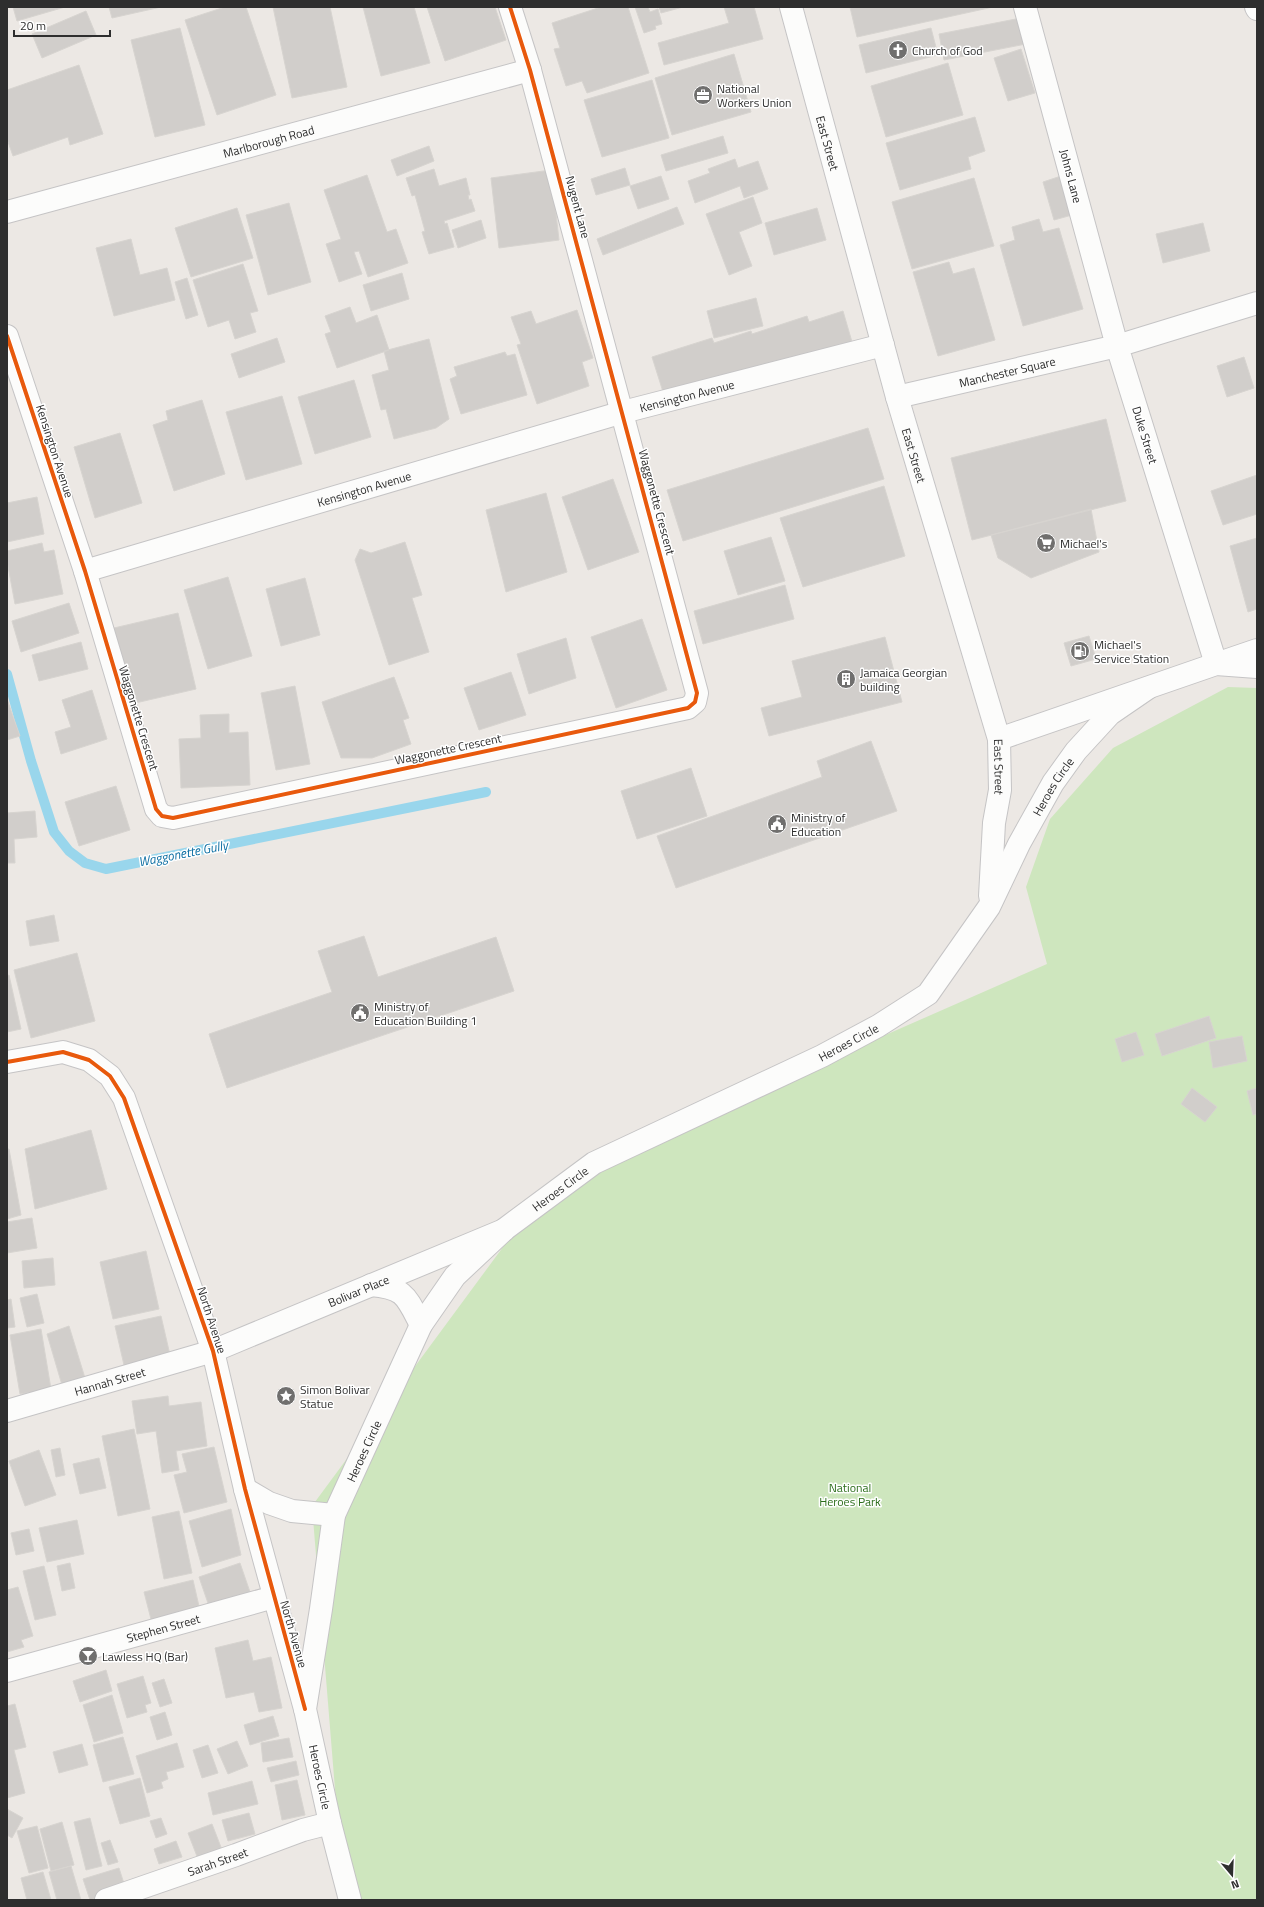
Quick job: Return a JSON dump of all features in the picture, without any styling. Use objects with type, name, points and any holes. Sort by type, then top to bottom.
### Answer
[{"type":"street","name":"Nugent Lane","points":[[510,7],[530,70],[623,412]]},
{"type":"street","name":"East Street","points":[[791,7],[896,397],[999,739],[1000,790],[994,822],[992,899]]},
{"type":"street","name":"Johns Lane","points":[[1025,7],[1117,346]]},
{"type":"street","name":"Marlborough Road","points":[[7,212],[530,70]]},
{"type":"street","points":[[1117,346],[1257,303]]},
{"type":"street","name":"Kensington Avenue","points":[[7,336],[85,571],[623,412],[883,345]]},
{"type":"street","name":"Manchester Square","points":[[896,397],[1117,346]]},
{"type":"street","name":"Duke Street","points":[[1117,346],[1216,664]]},
{"type":"street","name":"Waggonette Crescent","points":[[85,571],[156,809],[162,816],[172,818],[688,708],[695,702],[697,693],[623,412]]},
{"type":"street","points":[[1216,664],[1257,650]]},
{"type":"street","name":"Heroes Circle","points":[[999,739],[1216,664],[1257,667]]},
{"type":"street","name":"Heroes Circle","points":[[350,1900],[330,1823],[305,1709],[334,1515],[421,1325],[455,1276],[505,1230],[594,1163],[822,1056],[878,1026],[928,994],[992,899],[1019,844],[1052,783],[1071,758],[1110,714],[1148,688]]},
{"type":"street","name":"North Avenue","points":[[7,1062],[63,1052],[89,1060],[110,1076],[124,1098],[136,1127],[213,1351],[245,1489],[305,1709]]},
{"type":"street","name":"Bolivar Place","points":[[213,1351],[505,1230]]},
{"type":"street","points":[[371,1285],[392,1287],[408,1299],[421,1325]]},
{"type":"street","name":"Hannah Street","points":[[7,1411],[213,1351]]},
{"type":"street","points":[[245,1489],[269,1503],[292,1511],[334,1515]]},
{"type":"street","name":"Stephen Street","points":[[7,1671],[274,1597]]},
{"type":"street","name":"Sarah Street","points":[[106,1900],[236,1856],[303,1830],[330,1823]]},
{"type":"green space","name":"National Heroes Park","points":[[1228,687],[1257,688],[1257,1900],[355,1900],[338,1826],[312,1506],[506,1243],[569,1190],[651,1138],[1047,964],[1026,887],[1050,819],[1113,748]]},
{"type":"building","points":[[13,7],[65,7],[17,21]]},
{"type":"building","points":[[109,7],[161,7],[112,18]]},
{"type":"building","points":[[225,7],[246,7],[276,95],[217,115],[185,20]]},
{"type":"building","points":[[273,7],[330,7],[347,87],[292,98]]},
{"type":"building","points":[[363,7],[414,7],[430,63],[381,76]]},
{"type":"building","points":[[427,7],[495,7],[506,40],[445,61]]},
{"type":"building","points":[[601,7],[628,7],[649,73],[587,93],[582,81],[566,86],[554,49],[560,48],[552,23]]},
{"type":"building","points":[[635,7],[648,7],[650,12],[658,9],[662,24],[655,26],[656,29],[644,33]]},
{"type":"building","points":[[659,7],[683,7],[661,13]]},
{"type":"building","points":[[724,7],[754,7],[763,39],[664,65],[658,43],[729,23]]},
{"type":"building","points":[[850,7],[993,7],[857,37]]},
{"type":"building","points":[[86,11],[96,35],[42,58],[32,34]]},
{"type":"building","points":[[1021,18],[1026,44],[944,60],[939,34]]},
{"type":"building","points":[[180,28],[205,125],[155,137],[131,40]]},
{"type":"building","name":"Church of God","points":[[931,28],[938,55],[866,73],[859,45]]},
{"type":"building","points":[[1021,49],[1035,93],[1008,101],[994,58]]},
{"type":"building","name":"National Workers Union","points":[[734,54],[751,112],[672,135],[655,78]]},
{"type":"building","points":[[948,63],[963,115],[886,137],[871,86]]},
{"type":"building","points":[[79,65],[103,134],[70,145],[68,137],[13,156],[7,139],[7,90]]},
{"type":"building","points":[[652,80],[669,138],[602,157],[584,100]]},
{"type":"building","points":[[975,117],[985,151],[968,157],[971,169],[900,190],[886,143]]},
{"type":"building","points":[[723,136],[728,153],[666,171],[661,155]]},
{"type":"building","points":[[429,146],[434,161],[397,176],[391,160]]},
{"type":"building","points":[[735,159],[738,168],[758,161],[768,189],[744,198],[740,186],[695,203],[688,181],[710,173],[708,169]]},
{"type":"building","points":[[625,168],[630,185],[596,195],[591,179]]},
{"type":"building","points":[[434,169],[439,186],[466,178],[470,195],[468,195],[469,200],[471,199],[475,211],[444,221],[445,224],[447,223],[454,247],[429,254],[422,232],[425,231],[415,195],[412,196],[406,178]]},
{"type":"building","points":[[551,170],[559,240],[499,248],[491,178]]},
{"type":"building","points":[[367,175],[387,232],[396,229],[408,263],[368,277],[359,251],[354,252],[362,274],[339,282],[326,244],[341,239],[324,190]]},
{"type":"building","points":[[661,176],[669,199],[638,209],[630,186]]},
{"type":"building","points":[[1061,176],[1072,215],[1054,220],[1043,182]]},
{"type":"building","points":[[974,178],[994,246],[912,269],[892,202]]},
{"type":"building","points":[[753,197],[762,223],[739,232],[752,266],[729,275],[706,214]]},
{"type":"building","points":[[289,203],[311,282],[268,295],[246,215]]},
{"type":"building","points":[[677,207],[684,224],[603,255],[597,239]]},
{"type":"building","points":[[237,208],[253,258],[191,277],[175,228]]},
{"type":"building","points":[[817,208],[826,240],[774,255],[765,223]]},
{"type":"building","points":[[1039,219],[1043,232],[1059,228],[1083,309],[1023,326],[1000,245],[1015,240],[1012,227]]},
{"type":"building","points":[[481,220],[486,238],[458,248],[452,230]]},
{"type":"building","points":[[1203,223],[1210,251],[1163,263],[1156,234]]},
{"type":"building","points":[[131,239],[140,275],[167,268],[175,300],[114,316],[96,248]]},
{"type":"building","points":[[949,262],[953,274],[974,268],[995,340],[938,356],[913,272]]},
{"type":"building","points":[[243,264],[258,311],[250,313],[256,332],[235,339],[229,320],[208,327],[193,280]]},
{"type":"building","points":[[402,273],[409,299],[371,311],[363,285]]},
{"type":"building","points":[[187,278],[198,315],[186,319],[175,282]]},
{"type":"building","points":[[756,298],[763,326],[714,338],[707,311]]},
{"type":"building","points":[[350,307],[356,323],[377,315],[389,350],[337,368],[325,334],[331,332],[325,316]]},
{"type":"building","points":[[577,310],[593,358],[582,362],[589,386],[537,404],[517,345],[521,344],[511,317],[531,311],[536,324]]},
{"type":"building","points":[[843,311],[852,342],[765,371],[763,364],[664,395],[652,357],[712,338],[714,343],[751,331],[752,334],[807,316],[809,322]]},
{"type":"building","points":[[277,338],[285,362],[239,378],[231,354]]},
{"type":"building","points":[[429,339],[449,419],[436,428],[394,439],[386,409],[381,410],[372,375],[389,370],[384,351]]},
{"type":"building","points":[[505,352],[507,356],[515,354],[527,395],[461,414],[450,379],[457,376],[454,367]]},
{"type":"building","points":[[1244,357],[1254,388],[1227,397],[1217,366]]},
{"type":"building","points":[[354,380],[371,437],[315,454],[298,397]]},
{"type":"building","points":[[282,396],[302,464],[246,480],[226,412]]},
{"type":"building","points":[[202,400],[225,474],[174,491],[153,425],[168,420],[166,411]]},
{"type":"building","points":[[1106,419],[1126,501],[972,540],[951,458]]},
{"type":"building","points":[[868,428],[884,479],[683,541],[667,490]]},
{"type":"building","points":[[120,433],[142,503],[95,518],[74,447]]},
{"type":"building","points":[[1257,475],[1257,514],[1223,525],[1211,491]]},
{"type":"building","points":[[613,479],[639,552],[588,570],[562,497]]},
{"type":"building","points":[[884,486],[905,556],[803,587],[780,518]]},
{"type":"building","points":[[546,493],[567,572],[506,592],[486,510]]},
{"type":"building","points":[[37,497],[44,534],[7,542],[7,503]]},
{"type":"building","name":"Michael's","points":[[1091,509],[1099,552],[1031,578],[998,558],[991,535]]},
{"type":"building","points":[[771,537],[785,581],[738,595],[724,551]]},
{"type":"building","points":[[1257,538],[1257,609],[1248,612],[1230,546]]},
{"type":"building","points":[[405,542],[422,595],[412,598],[429,652],[389,665],[355,560],[360,549],[371,553]]},
{"type":"building","points":[[42,543],[44,552],[54,550],[63,594],[15,604],[7,561],[7,551]]},
{"type":"building","points":[[228,577],[252,656],[208,669],[184,590]]},
{"type":"building","points":[[305,578],[320,635],[281,646],[266,589]]},
{"type":"building","points":[[785,585],[794,619],[703,644],[694,611]]},
{"type":"building","points":[[69,603],[79,633],[21,652],[12,621]]},
{"type":"building","points":[[178,613],[196,689],[131,704],[114,628]]},
{"type":"building","points":[[642,619],[667,690],[616,708],[591,637]]},
{"type":"building","name":"Michael's Service Station","points":[[1089,636],[1096,659],[1071,666],[1064,643]]},
{"type":"building","name":"Jamaica Georgian building","points":[[885,637],[902,702],[769,736],[761,708],[802,697],[792,661]]},
{"type":"building","points":[[566,638],[576,678],[529,694],[517,654]]},
{"type":"building","points":[[81,642],[88,669],[39,681],[32,655]]},
{"type":"building","points":[[511,672],[526,715],[479,730],[464,688]]},
{"type":"building","points":[[394,677],[409,718],[403,720],[411,744],[372,758],[341,758],[322,702]]},
{"type":"building","points":[[295,686],[310,764],[276,770],[261,693]]},
{"type":"building","points":[[92,690],[107,739],[61,754],[55,732],[71,727],[62,700]]},
{"type":"building","points":[[7,699],[20,736],[7,740]]},
{"type":"building","points":[[229,714],[229,733],[248,732],[250,785],[181,788],[179,739],[201,738],[200,715]]},
{"type":"building","name":"Ministry of Education","points":[[871,741],[897,811],[676,888],[657,836],[822,777],[817,761]]},
{"type":"building","points":[[691,768],[707,816],[637,839],[621,791]]},
{"type":"building","points":[[116,786],[130,830],[79,846],[65,802]]},
{"type":"building","points":[[35,811],[37,837],[14,839],[15,863],[7,863],[7,813]]},
{"type":"building","points":[[54,915],[59,941],[30,946],[26,921]]},
{"type":"building","name":"Ministry of Education Building 1","points":[[364,936],[378,977],[496,937],[514,991],[227,1088],[209,1034],[332,992],[318,951]]},
{"type":"building","points":[[77,953],[95,1021],[31,1038],[14,970]]},
{"type":"building","points":[[9,975],[21,1029],[7,1032],[7,976]]},
{"type":"building","points":[[1209,1016],[1216,1038],[1162,1056],[1155,1034]]},
{"type":"building","points":[[1136,1032],[1144,1055],[1122,1062],[1115,1039]]},
{"type":"building","points":[[1242,1036],[1247,1061],[1213,1068],[1209,1042]]},
{"type":"building","points":[[1192,1088],[1217,1107],[1205,1122],[1181,1104]]},
{"type":"building","points":[[1257,1088],[1257,1114],[1253,1115],[1247,1091]]},
{"type":"building","points":[[91,1130],[107,1189],[35,1209],[25,1149]]},
{"type":"building","points":[[7,1149],[9,1149],[21,1215],[7,1219]]},
{"type":"building","points":[[32,1218],[37,1248],[7,1253],[7,1222]]},
{"type":"building","points":[[146,1251],[159,1309],[113,1319],[100,1262]]},
{"type":"building","points":[[53,1258],[55,1285],[24,1288],[22,1261]]},
{"type":"building","points":[[37,1294],[44,1323],[27,1327],[20,1298]]},
{"type":"building","points":[[11,1299],[15,1327],[7,1328],[7,1300]]},
{"type":"building","points":[[161,1316],[170,1355],[124,1365],[115,1326]]},
{"type":"building","points":[[69,1326],[85,1378],[62,1385],[47,1334]]},
{"type":"building","points":[[41,1329],[51,1389],[20,1394],[10,1335]]},
{"type":"building","points":[[168,1396],[169,1406],[201,1402],[207,1446],[176,1451],[179,1470],[162,1473],[156,1431],[137,1434],[132,1401]]},
{"type":"building","points":[[134,1429],[150,1509],[118,1516],[102,1436]]},
{"type":"building","points":[[214,1447],[227,1502],[184,1513],[174,1475],[187,1472],[182,1454]]},
{"type":"building","points":[[60,1448],[65,1475],[56,1477],[51,1450]]},
{"type":"building","points":[[39,1450],[56,1495],[25,1506],[9,1461]]},
{"type":"building","points":[[99,1458],[106,1488],[80,1494],[73,1464]]},
{"type":"building","points":[[231,1509],[241,1555],[202,1567],[189,1521]]},
{"type":"building","points":[[179,1511],[192,1573],[164,1579],[152,1517]]},
{"type":"building","points":[[77,1520],[84,1554],[47,1562],[39,1528]]},
{"type":"building","points":[[29,1529],[34,1551],[16,1555],[11,1533]]},
{"type":"building","points":[[70,1563],[75,1588],[62,1591],[57,1566]]},
{"type":"building","points":[[240,1563],[251,1595],[210,1609],[199,1577]]},
{"type":"building","points":[[44,1566],[56,1615],[35,1620],[23,1571]]},
{"type":"building","points":[[193,1580],[201,1615],[153,1627],[144,1592]]},
{"type":"building","points":[[18,1587],[33,1636],[21,1640],[24,1647],[7,1652],[7,1590]]},
{"type":"building","points":[[248,1640],[253,1661],[271,1657],[282,1708],[259,1712],[254,1692],[226,1698],[215,1648]]},
{"type":"building","points":[[106,1670],[112,1691],[80,1702],[73,1681]]},
{"type":"building","points":[[143,1676],[151,1703],[145,1705],[147,1712],[127,1718],[117,1684]]},
{"type":"building","points":[[164,1679],[172,1703],[160,1707],[152,1683]]},
{"type":"building","points":[[112,1695],[123,1733],[94,1742],[83,1705]]},
{"type":"building","points":[[15,1704],[26,1747],[14,1750],[25,1793],[7,1798],[7,1706]]},
{"type":"building","points":[[165,1712],[172,1735],[157,1740],[150,1717]]},
{"type":"building","points":[[273,1716],[279,1736],[250,1745],[244,1725]]},
{"type":"building","points":[[123,1737],[134,1774],[103,1782],[93,1745]]},
{"type":"building","points":[[289,1738],[293,1757],[263,1762],[261,1743]]},
{"type":"building","points":[[237,1741],[248,1766],[228,1774],[217,1749]]},
{"type":"building","points":[[177,1743],[184,1767],[166,1772],[168,1779],[161,1782],[163,1788],[147,1793],[136,1756]]},
{"type":"building","points":[[82,1744],[88,1765],[59,1773],[53,1752]]},
{"type":"building","points":[[208,1745],[218,1773],[202,1778],[193,1750]]},
{"type":"building","points":[[296,1761],[299,1775],[271,1782],[267,1768]]},
{"type":"building","points":[[140,1778],[150,1816],[120,1824],[109,1787]]},
{"type":"building","points":[[297,1780],[305,1815],[282,1820],[275,1785]]},
{"type":"building","points":[[252,1781],[258,1804],[213,1815],[208,1793]]},
{"type":"building","points":[[7,1809],[23,1818],[12,1838],[7,1835]]},
{"type":"building","points":[[249,1813],[255,1834],[228,1841],[222,1820]]},
{"type":"building","points":[[90,1818],[102,1866],[86,1870],[74,1822]]},
{"type":"building","points":[[161,1818],[167,1834],[156,1838],[150,1821]]},
{"type":"building","points":[[62,1822],[74,1865],[51,1871],[40,1829]]},
{"type":"building","points":[[212,1824],[224,1855],[200,1864],[188,1833]]},
{"type":"building","points":[[37,1826],[48,1868],[29,1873],[17,1831]]},
{"type":"building","points":[[110,1840],[118,1862],[108,1865],[101,1843]]},
{"type":"building","points":[[176,1841],[182,1857],[159,1864],[154,1849]]},
{"type":"building","points":[[71,1866],[81,1900],[57,1900],[49,1872]]},
{"type":"building","points":[[119,1868],[126,1890],[90,1900],[83,1879]]},
{"type":"building","points":[[43,1872],[51,1900],[27,1900],[21,1878]]},
{"type":"waterway","name":"Waggonette Gully","points":[[7,674],[31,761],[54,832],[69,851],[85,863],[106,869],[486,792]]},
{"type":"cycle path","points":[[7,336],[85,571],[156,809],[162,816],[173,818],[688,708],[695,702],[697,693],[530,70],[510,7]]},
{"type":"cycle path","points":[[7,1062],[63,1052],[89,1060],[110,1076],[124,1098],[213,1351],[245,1489],[305,1709]]},
{"type":"place","name":"Church of God","points":[[898,50]]},
{"type":"place","name":"National Workers Union","points":[[703,95]]},
{"type":"place","name":"Michael's","points":[[1046,543]]},
{"type":"place","name":"Michael's Service Station","points":[[1080,651]]},
{"type":"place","name":"Jamaica Georgian building","points":[[846,679]]},
{"type":"place","name":"Ministry of Education","points":[[777,824]]},
{"type":"place","name":"Ministry of Education Building 1","points":[[360,1013]]},
{"type":"place","name":"Simon Bolivar Statue","points":[[286,1396]]},
{"type":"place","name":"Lawless HQ (Bar)","points":[[88,1656]]}]
